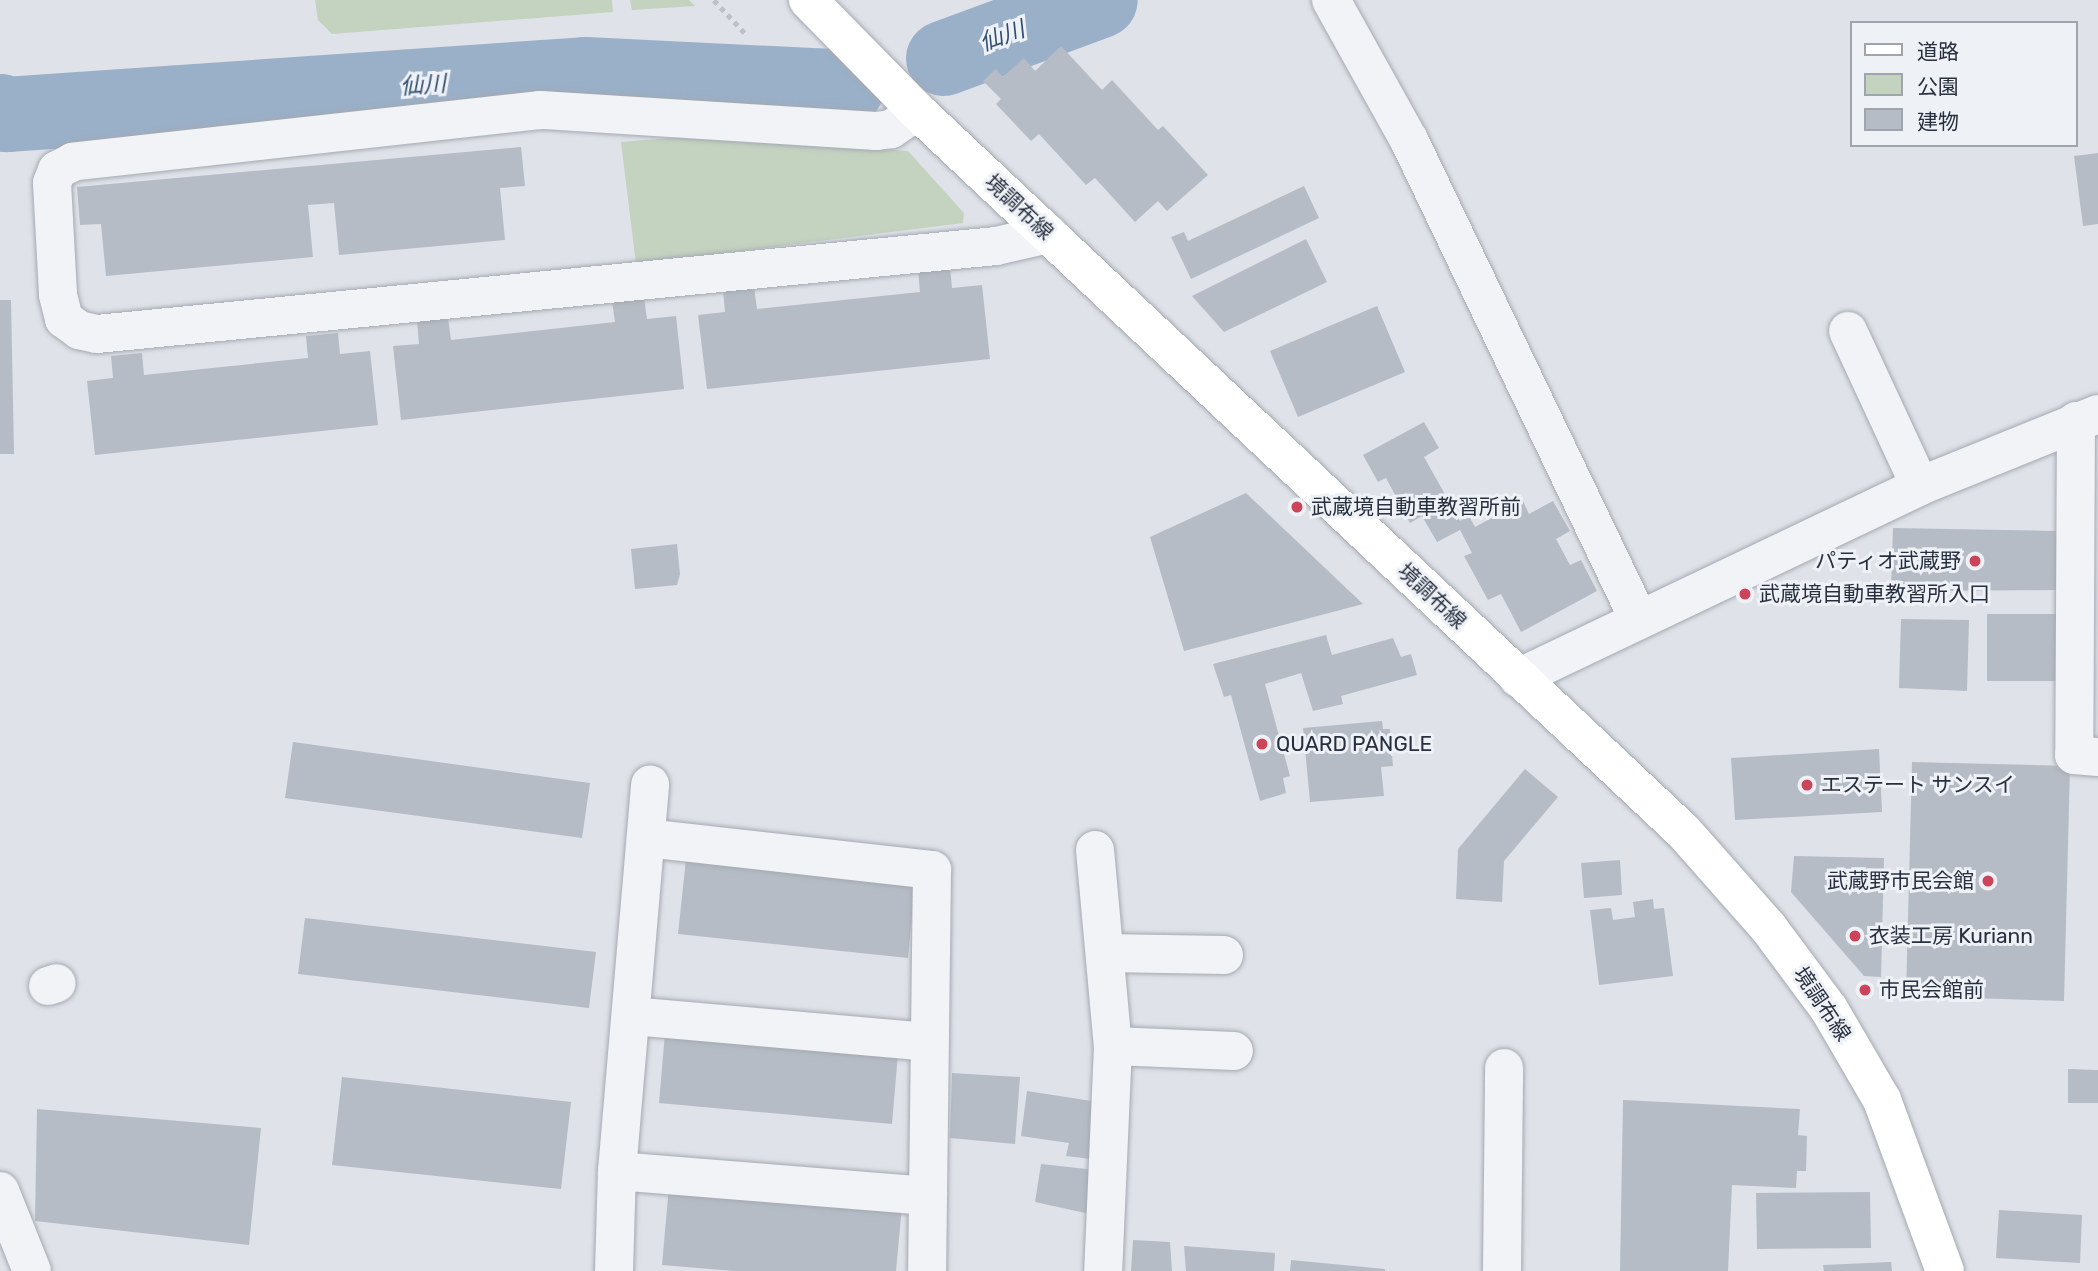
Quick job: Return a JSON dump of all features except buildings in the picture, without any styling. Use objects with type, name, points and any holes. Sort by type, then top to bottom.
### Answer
[{"type":"main road","name":"境調布線","points":[[808,0],[916,111],[1683,831],[1768,928],[1829,1009],[1882,1100],[1945,1271]]},
{"type":"street","points":[[1331,0],[1409,141],[1639,620]]},
{"type":"street","points":[[916,111],[891,129],[876,131],[541,110],[81,160],[57,170],[52,183],[58,295],[64,319],[79,330],[97,334],[996,246],[1049,234]]},
{"type":"street","points":[[1849,331],[1920,485]]},
{"type":"street","points":[[1518,678],[1920,485],[2087,417],[2074,755],[2098,757]]},
{"type":"street","points":[[614,1271],[617,1171],[650,784]]},
{"type":"street","points":[[646,838],[932,870],[927,1271]]},
{"type":"street","points":[[1095,850],[1113,1046],[1103,1271]]},
{"type":"street","points":[[1105,953],[1224,955]]},
{"type":"street","points":[[632,1016],[929,1042]]},
{"type":"street","points":[[1113,1046],[1234,1051]]},
{"type":"street","points":[[1502,1271],[1504,1068]]},
{"type":"street","points":[[617,1171],[928,1196]]},
{"type":"street","points":[[0,1191],[32,1271]]},
{"type":"path","points":[[714,0],[745,33]]},
{"type":"green space","points":[[315,0],[612,0],[613,12],[332,34],[318,20]]},
{"type":"green space","points":[[630,0],[689,0],[695,6],[632,10]]},
{"type":"green space","points":[[694,136],[908,151],[964,213],[963,223],[636,264],[621,142]]},
{"type":"waterway","name":"仙川","points":[[943,58],[1100,0]]},
{"type":"waterway","name":"仙川","points":[[0,111],[6,114],[585,74],[847,87]]},
{"type":"place","name":"武蔵境自動車教習所前","points":[[1297,507]]},
{"type":"place","name":"パティオ武蔵野","points":[[1975,561]]},
{"type":"place","name":"武蔵境自動車教習所入口","points":[[1745,594]]},
{"type":"place","name":"QUARD PANGLE","points":[[1262,744]]},
{"type":"place","name":"エステート サンスイ","points":[[1807,785]]},
{"type":"place","name":"武蔵野市民会館","points":[[1988,881]]},
{"type":"place","name":"衣装工房 Kuriann","points":[[1855,936]]},
{"type":"place","name":"市民会館前","points":[[1865,990]]}]
